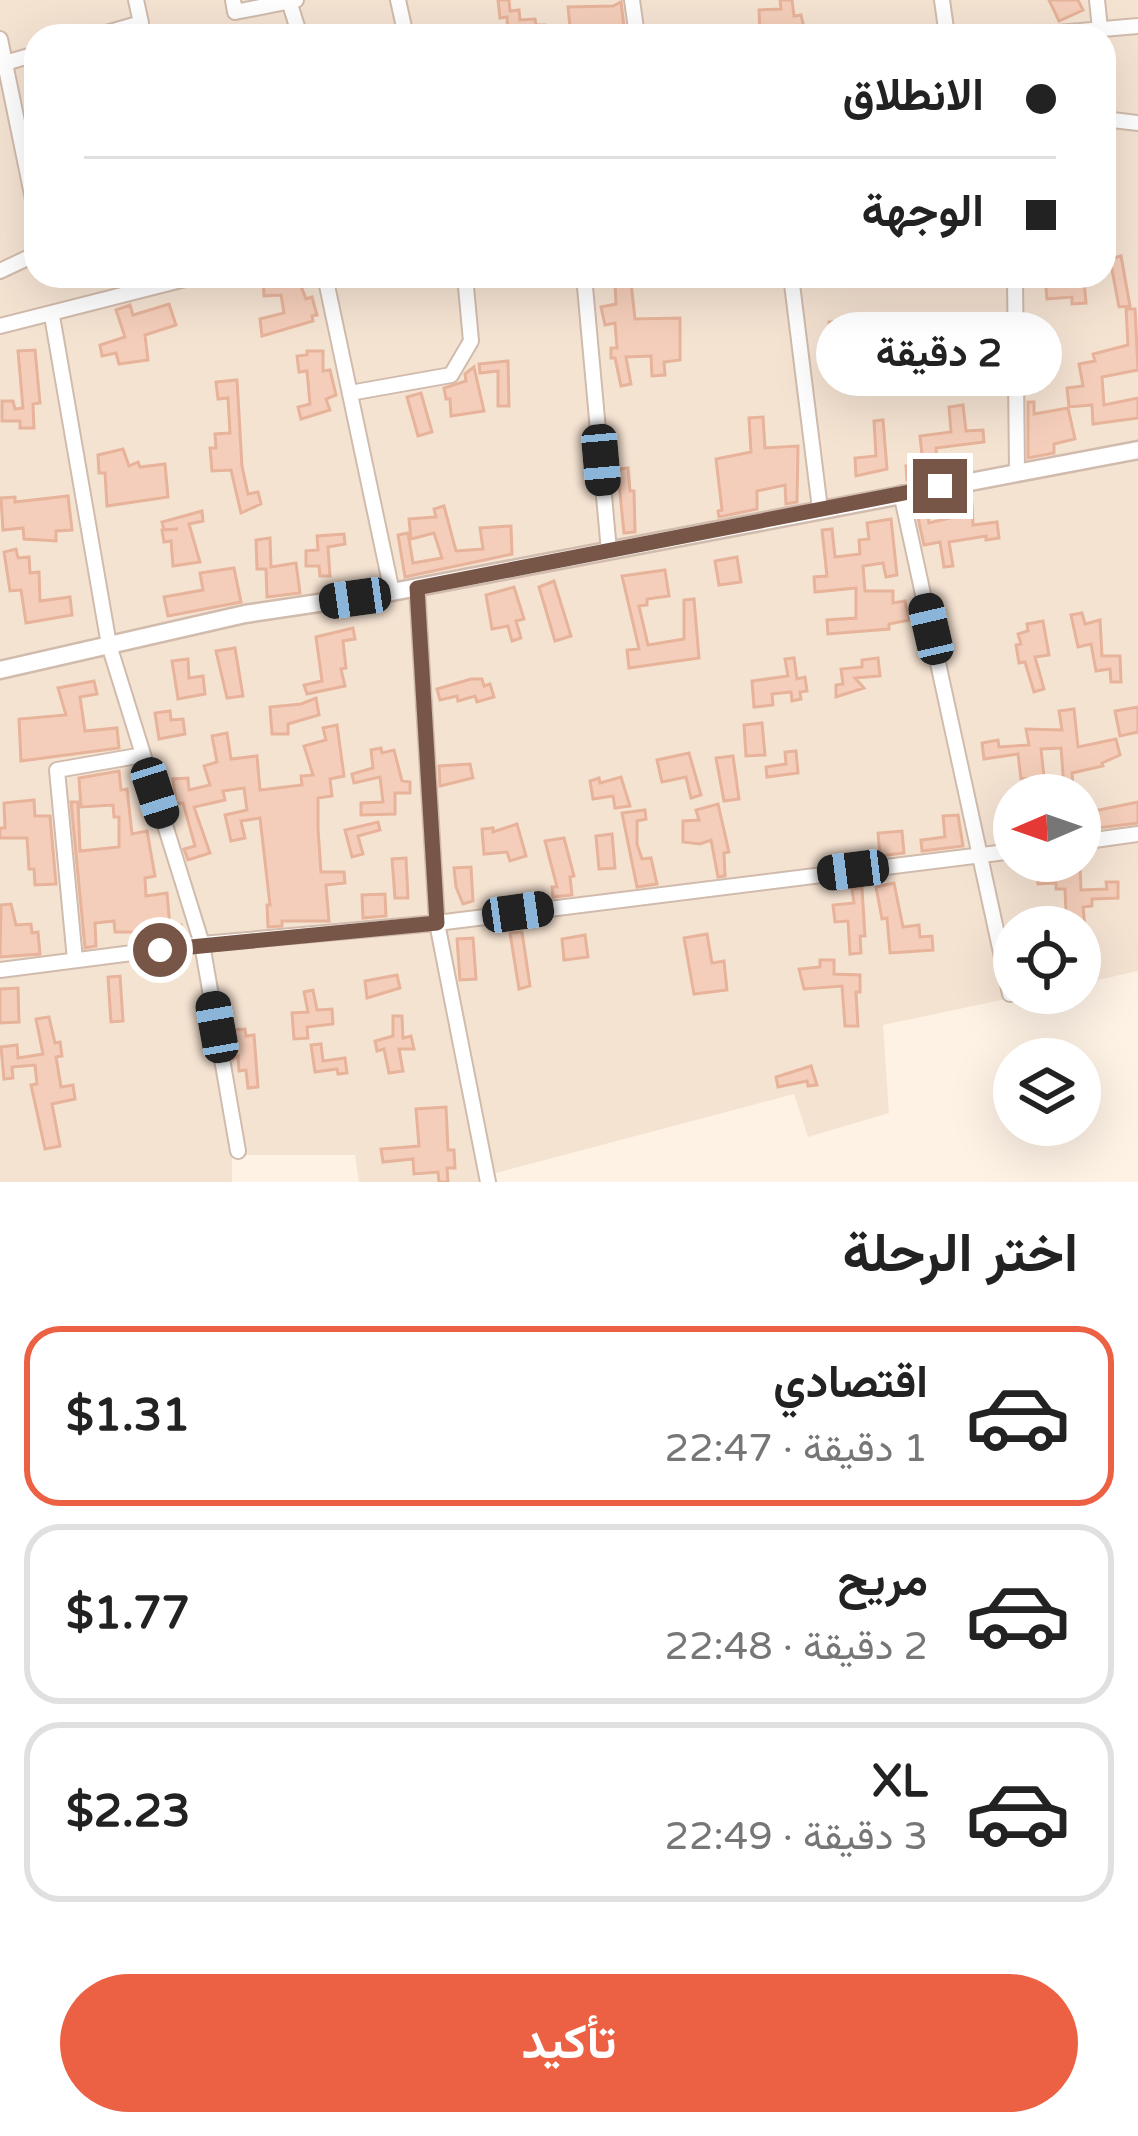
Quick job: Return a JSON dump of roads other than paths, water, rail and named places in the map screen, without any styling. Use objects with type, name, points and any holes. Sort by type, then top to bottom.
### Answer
[{"type":"street","points":[[233,0],[235,12],[292,1]]},
{"type":"street","points":[[0,39],[24,156]]},
{"type":"street","points":[[5,63],[24,57]]},
{"type":"street","points":[[0,326],[154,288]]},
{"type":"street","points":[[328,288],[392,592]]},
{"type":"street","points":[[350,393],[451,375],[471,341],[466,288]]},
{"type":"street","points":[[585,288],[609,551]]},
{"type":"street","points":[[792,288],[820,509]]},
{"type":"street","points":[[1015,288],[1017,472]]},
{"type":"street","points":[[52,316],[109,645],[202,944],[238,1151]]},
{"type":"street","points":[[0,670],[245,614],[417,588],[1138,450]]},
{"type":"street","points":[[901,494],[993,910]]},
{"type":"street","points":[[417,588],[437,923],[488,1182]]},
{"type":"street","points":[[75,960],[57,770],[143,755]]},
{"type":"street","points":[[1101,839],[1138,834]]},
{"type":"street","points":[[0,970],[202,944],[437,923],[993,853]]}]
